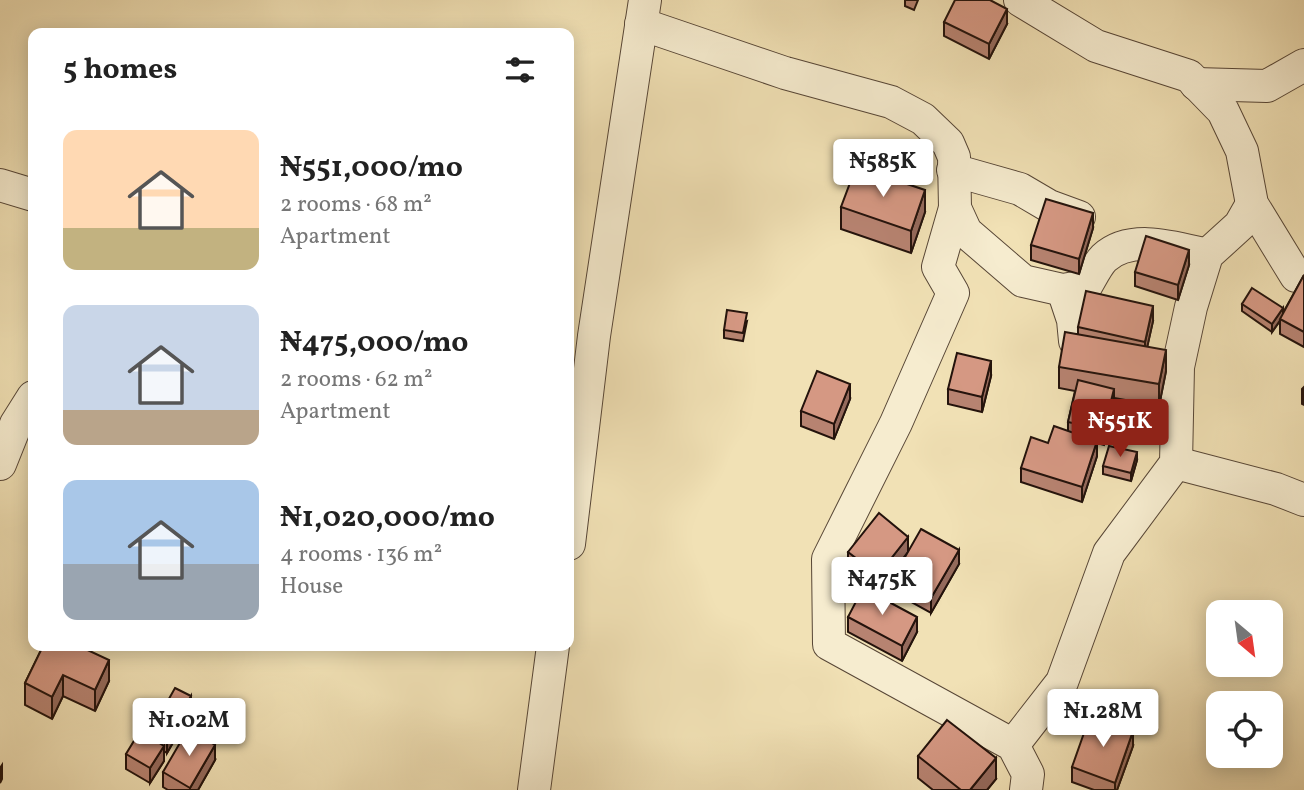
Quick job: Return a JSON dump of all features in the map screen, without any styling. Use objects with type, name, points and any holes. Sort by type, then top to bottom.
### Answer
[{"type":"street","points":[[1020,0],[1096,46],[1189,76],[1223,111],[1237,141],[1252,204],[1296,276]]},
{"type":"street","points":[[574,457],[581,335],[643,12],[785,73],[891,102],[923,119],[948,143],[954,157],[955,208],[938,267],[953,293],[896,423],[828,559],[829,644],[1013,745],[1028,774],[1026,790]]},
{"type":"street","points":[[1196,84],[1266,86],[1304,65]]},
{"type":"street","points":[[953,170],[1020,189],[1049,206],[1079,216]]},
{"type":"street","points":[[0,185],[28,193]]},
{"type":"street","points":[[1013,745],[1062,682],[1108,553],[1176,463],[1155,365],[1207,255],[1240,225],[1252,204]]},
{"type":"street","points":[[955,208],[966,232],[1023,281],[1063,290],[1086,286],[1104,257],[1138,245],[1163,244],[1207,255]]},
{"type":"street","points":[[1063,290],[1073,320],[1075,341],[1088,350],[1155,365]]},
{"type":"street","points":[[0,464],[16,424],[28,405]]},
{"type":"street","points":[[1176,463],[1276,489],[1304,500]]},
{"type":"street","points":[[534,790],[552,651]]},
{"type":"building","points":[[955,0],[990,0],[1007,9],[989,44],[944,22]]},
{"type":"building","points":[[856,167],[925,190],[911,231],[841,207]]},
{"type":"building","points":[[1046,199],[1093,213],[1079,259],[1031,245]]},
{"type":"building","points":[[1146,236],[1189,250],[1178,285],[1135,272]]},
{"type":"building","points":[[1304,275],[1304,332],[1280,319]]},
{"type":"building","points":[[1252,288],[1283,308],[1272,324],[1242,304]]},
{"type":"building","points":[[1086,291],[1153,306],[1145,342],[1078,327]]},
{"type":"building","points":[[727,310],[747,313],[743,333],[724,330]]},
{"type":"building","points":[[1065,332],[1166,350],[1159,384],[1059,367]]},
{"type":"building","points":[[957,353],[991,361],[982,397],[948,389]]},
{"type":"building","points":[[817,371],[850,384],[834,424],[801,411]]},
{"type":"building","points":[[1078,380],[1114,389],[1104,430],[1068,422]]},
{"type":"building","points":[[1054,426],[1097,441],[1082,487],[1021,468],[1031,437],[1048,443]]},
{"type":"building","points":[[1109,446],[1137,452],[1131,473],[1103,466]]},
{"type":"building","points":[[879,513],[908,537],[878,575],[848,552]]},
{"type":"building","points":[[921,529],[959,550],[931,598],[893,578]]},
{"type":"building","points":[[863,588],[917,617],[902,646],[848,617]]},
{"type":"building","points":[[41,651],[90,651],[109,660],[95,690],[63,675],[52,697],[25,683]]},
{"type":"building","points":[[175,688],[191,696],[167,738],[152,729]]},
{"type":"building","points":[[1090,716],[1133,731],[1115,783],[1072,767]]},
{"type":"building","points":[[947,720],[996,758],[970,790],[961,790],[918,756]]},
{"type":"building","points":[[188,729],[215,745],[190,788],[163,772]]},
{"type":"building","points":[[140,731],[164,746],[150,768],[126,754]]}]
